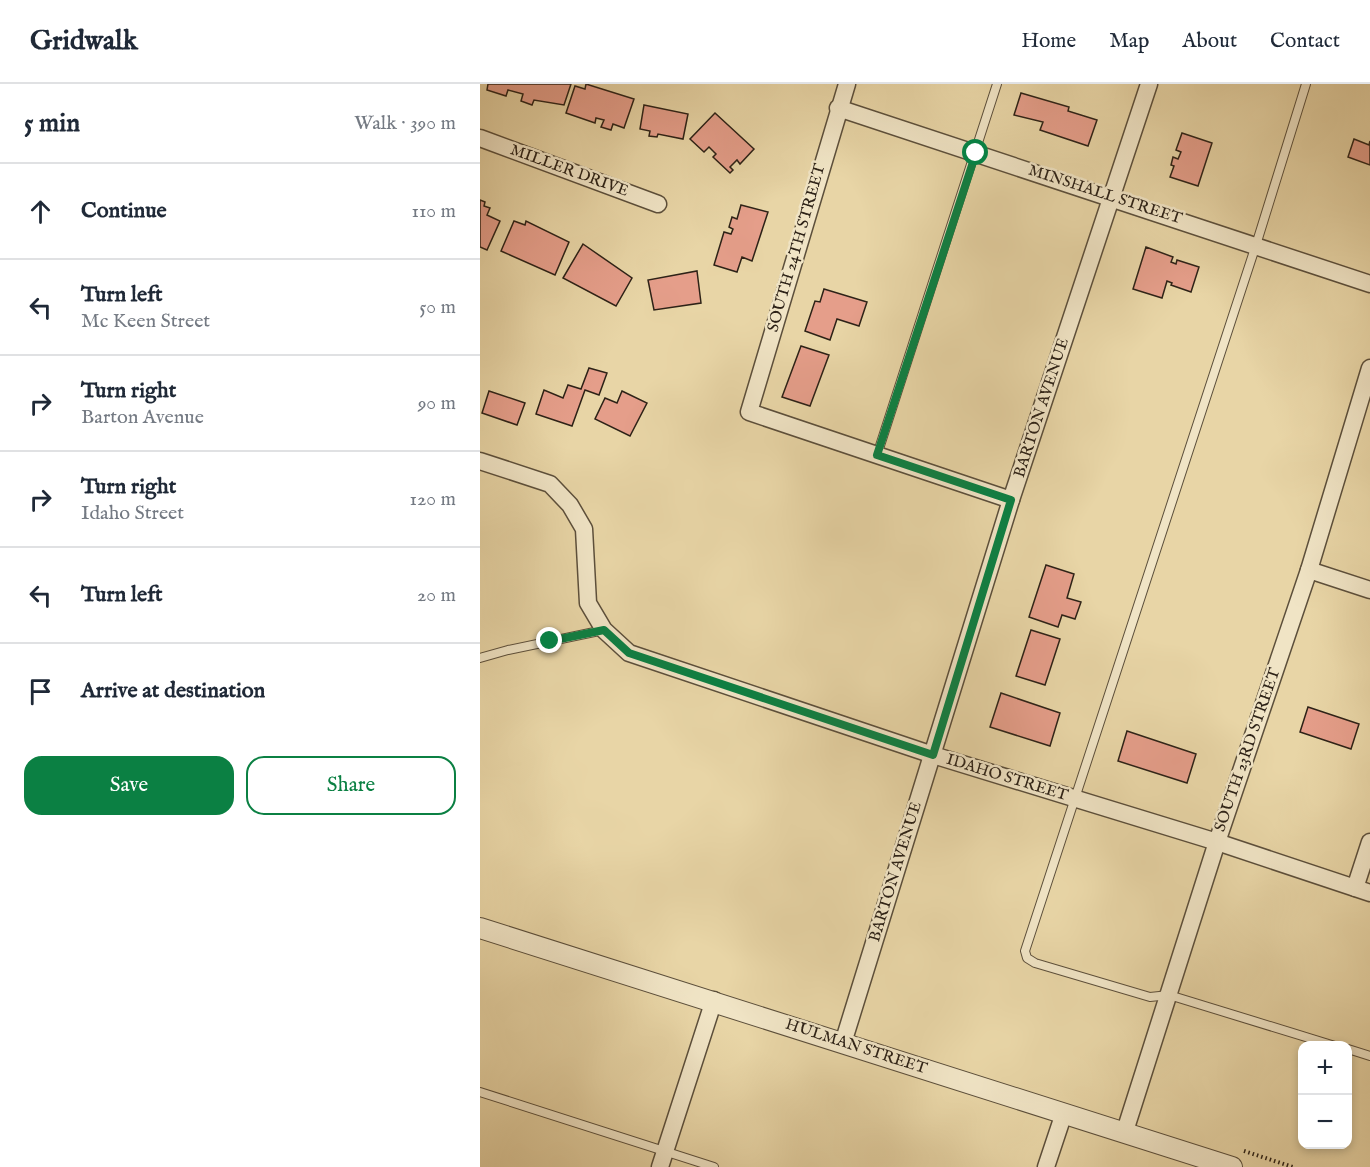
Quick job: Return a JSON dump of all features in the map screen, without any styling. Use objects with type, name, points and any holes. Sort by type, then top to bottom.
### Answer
[{"type":"street","name":"SOUTH 24TH STREET","points":[[847,84],[749,412],[877,455]]},
{"type":"street","name":"BARTON AVENUE","points":[[843,1043],[1011,500],[1149,84]]},
{"type":"street","name":"MINSHALL STREET","points":[[838,108],[1113,197],[1370,284]]},
{"type":"street","name":"MILLER DRIVE","points":[[480,138],[658,204]]},
{"type":"street","name":"SOUTH 23RD STREET","points":[[1125,1131],[1217,842],[1309,570],[1370,368]]},
{"type":"street","points":[[877,455],[1011,500]]},
{"type":"street","name":"IDAHO STREET","points":[[480,461],[550,484],[570,505],[584,529],[588,603],[604,630],[629,653],[933,755],[1217,842],[1362,891]]},
{"type":"street","points":[[1309,570],[1370,590]]},
{"type":"street","points":[[1362,891],[1370,842]]},
{"type":"street","name":"HULMAN STREET","points":[[480,928],[714,1000],[1232,1167]]},
{"type":"street","points":[[663,1159],[714,1000]]},
{"type":"street","points":[[1046,1167],[1064,1113]]},
{"type":"lane","points":[[877,455],[997,84]]},
{"type":"lane","points":[[1306,84],[1256,245],[1025,951],[1027,958],[1035,963],[1150,997],[1168,995],[1319,1041]]},
{"type":"lane","points":[[480,658],[604,630]]},
{"type":"lane","points":[[1352,1051],[1370,1056]]},
{"type":"lane","points":[[480,1092],[663,1159],[714,1167]]},
{"type":"building","points":[[488,84],[571,84],[564,105],[534,100],[532,105],[521,101],[523,94],[508,90],[506,96],[487,90]]},
{"type":"building","points":[[586,84],[634,99],[624,128],[613,124],[611,130],[601,127],[604,120],[596,118],[595,123],[566,113],[575,86],[585,89]]},
{"type":"building","points":[[1021,93],[1069,107],[1068,111],[1097,120],[1088,146],[1040,130],[1043,122],[1014,115]]},
{"type":"building","points":[[644,105],[688,114],[683,139],[658,134],[657,137],[649,136],[650,131],[640,129]]},
{"type":"building","points":[[715,113],[754,149],[740,164],[737,160],[730,167],[733,170],[730,173],[713,157],[716,154],[709,147],[704,152],[690,139]]},
{"type":"building","points":[[1182,133],[1212,143],[1198,186],[1170,177],[1174,166],[1171,165],[1173,157],[1178,159],[1181,152],[1176,150]]},
{"type":"building","points":[[1354,139],[1369,145],[1370,141],[1370,165],[1348,157]]},
{"type":"building","points":[[480,200],[485,202],[484,206],[490,208],[487,215],[500,221],[487,250],[480,247]]},
{"type":"building","points":[[741,205],[768,212],[752,261],[742,257],[737,272],[714,265],[724,232],[731,234],[733,229],[729,227],[732,217],[737,219]]},
{"type":"building","points":[[514,221],[525,225],[526,221],[569,242],[555,275],[501,251]]},
{"type":"building","points":[[583,244],[632,278],[616,306],[563,278]]},
{"type":"building","points":[[1146,247],[1173,257],[1171,262],[1176,264],[1177,260],[1199,267],[1191,292],[1171,285],[1172,283],[1167,281],[1162,298],[1133,289]]},
{"type":"building","points":[[697,271],[701,303],[654,310],[648,280]]},
{"type":"building","points":[[824,289],[867,302],[859,326],[837,319],[830,340],[805,331],[815,301],[820,302]]},
{"type":"building","points":[[801,346],[829,355],[810,406],[782,397]]},
{"type":"building","points":[[589,368],[607,373],[599,395],[585,390],[572,426],[536,414],[544,390],[563,398],[568,385],[581,389]]},
{"type":"building","points":[[489,391],[525,403],[517,425],[482,413]]},
{"type":"building","points":[[622,391],[647,403],[630,436],[595,419],[605,398],[617,403]]},
{"type":"building","points":[[1046,565],[1074,574],[1067,598],[1081,602],[1075,619],[1062,615],[1058,627],[1029,617]]},
{"type":"building","points":[[1031,630],[1060,639],[1045,685],[1016,676]]},
{"type":"building","points":[[1001,693],[1060,713],[1050,746],[990,727]]},
{"type":"building","points":[[1308,707],[1359,724],[1351,749],[1300,732]]},
{"type":"building","points":[[1127,731],[1196,754],[1187,783],[1118,761]]},
{"type":"route","points":[[550,641],[604,630],[629,653],[933,755],[1011,500],[877,455],[976,153]]}]
